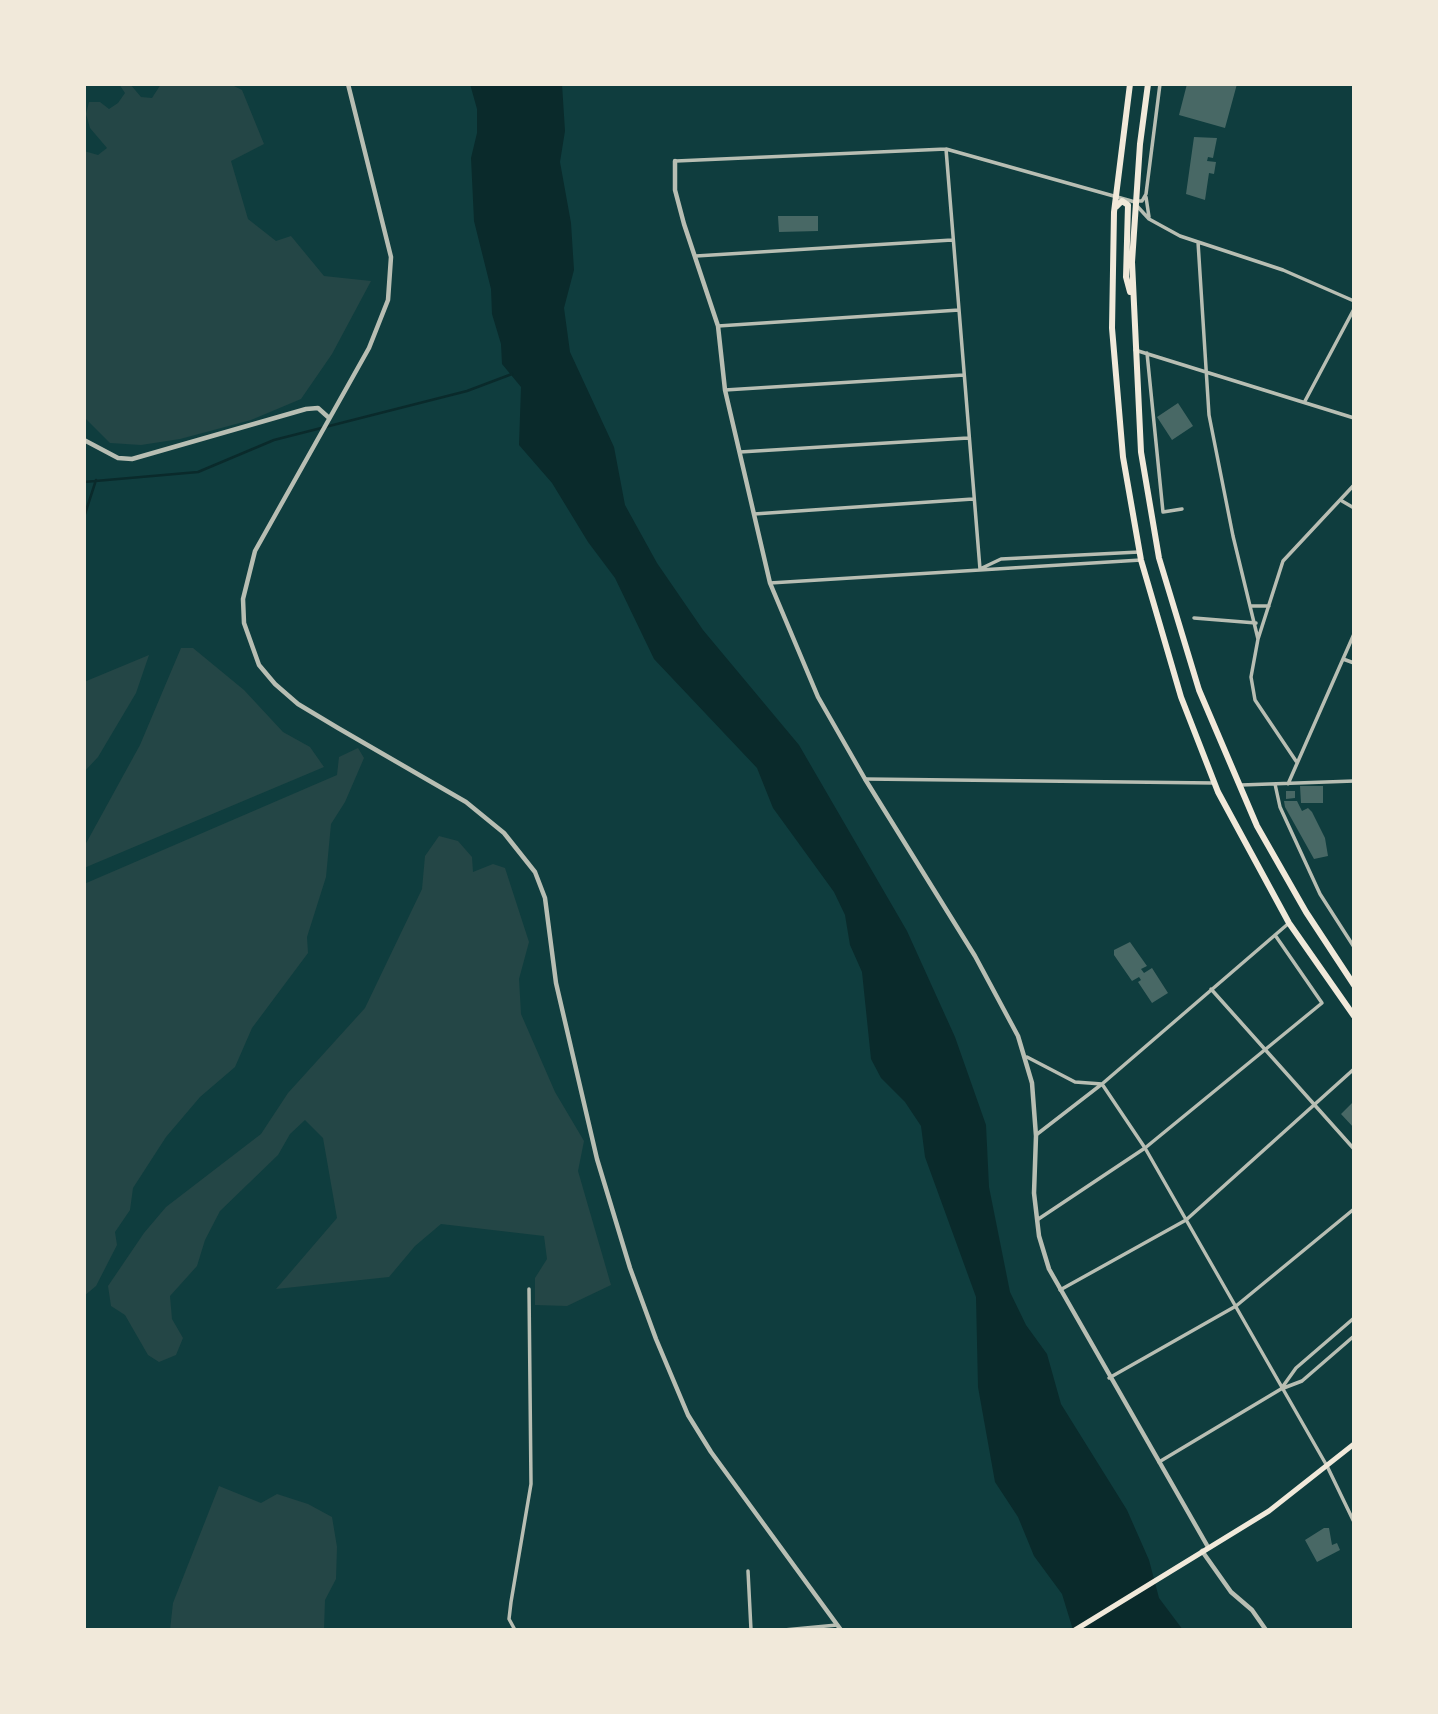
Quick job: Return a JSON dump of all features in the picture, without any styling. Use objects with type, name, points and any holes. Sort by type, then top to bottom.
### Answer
[{"type":"highway","points":[[1130,84],[1115,196],[1112,328],[1123,457],[1139,552],[1181,697],[1214,783],[1289,923],[1354,1016]]},
{"type":"highway","points":[[1148,84],[1135,202],[1133,304],[1142,452],[1159,558],[1199,690],[1257,826],[1287,880],[1354,985]]},
{"type":"highway","points":[[1114,212],[1118,203],[1127,202],[1126,277],[1133,304]]},
{"type":"main road","points":[[1075,1630],[1269,1511],[1354,1444]]},
{"type":"street","points":[[348,84],[385,222],[391,279],[388,300],[369,348],[255,551],[243,599],[244,623],[259,665],[298,704],[466,802],[504,834],[536,872],[545,898],[556,983],[597,1159],[630,1268],[656,1339],[688,1415],[711,1452],[839,1628]]},
{"type":"street","points":[[1149,219],[1146,194],[1160,84]]},
{"type":"street","points":[[946,149],[980,569]]},
{"type":"street","points":[[1146,194],[1142,201],[1135,202],[946,149],[675,161],[675,190],[718,326],[725,390],[770,583],[818,697],[865,779],[975,956],[1027,1057],[1036,1136],[1034,1193],[1037,1220],[1049,1269],[1208,1547]]},
{"type":"street","points":[[1135,202],[1149,219],[1198,242],[1283,270],[1354,301]]},
{"type":"street","points":[[696,256],[952,240]]},
{"type":"street","points":[[1198,242],[1209,415],[1233,537],[1258,639]]},
{"type":"street","points":[[1305,401],[1354,309]]},
{"type":"street","points":[[718,326],[959,310]]},
{"type":"street","points":[[1135,349],[1354,418]]},
{"type":"street","points":[[1147,354],[1163,512],[1182,509]]},
{"type":"street","points":[[725,390],[964,375]]},
{"type":"street","points":[[84,440],[118,458],[132,459],[306,409],[318,408],[328,417]]},
{"type":"street","points":[[740,452],[968,438]]},
{"type":"street","points":[[1296,761],[1255,700],[1251,677],[1258,639],[1283,561],[1342,501],[1354,485]]},
{"type":"street","points":[[754,514],[974,499]]},
{"type":"street","points":[[1342,501],[1354,508]]},
{"type":"street","points":[[980,569],[1001,559],[1139,552]]},
{"type":"street","points":[[770,583],[1141,560]]},
{"type":"street","points":[[1251,606],[1269,606]]},
{"type":"street","points":[[1194,618],[1256,623]]},
{"type":"street","points":[[1288,784],[1354,634]]},
{"type":"street","points":[[1343,659],[1354,663]]},
{"type":"street","points":[[865,779],[1214,783]]},
{"type":"street","points":[[1239,785],[1354,781]]},
{"type":"street","points":[[1275,784],[1280,807],[1320,894],[1354,947]]},
{"type":"street","points":[[1036,1136],[1102,1084],[1210,988],[1289,923]]},
{"type":"street","points":[[1037,1220],[1145,1148],[1322,1003],[1276,935]]},
{"type":"street","points":[[1210,988],[1354,1150]]},
{"type":"street","points":[[1027,1057],[1075,1082],[1102,1084]]},
{"type":"street","points":[[1060,1290],[1186,1220],[1354,1069]]},
{"type":"street","points":[[1102,1084],[1145,1148],[1236,1306],[1281,1390],[1328,1466],[1354,1522]]},
{"type":"street","points":[[1109,1378],[1236,1306],[1354,1209]]},
{"type":"street","points":[[515,1630],[509,1619],[531,1484],[529,1289]]},
{"type":"street","points":[[1281,1390],[1296,1368],[1354,1318]]},
{"type":"street","points":[[1158,1462],[1281,1390],[1302,1381],[1354,1336]]},
{"type":"street","points":[[1199,1553],[1231,1592],[1252,1610],[1266,1630]]},
{"type":"street","points":[[748,1571],[751,1630]]},
{"type":"street","points":[[784,1630],[839,1628]]},
{"type":"shaded area","points":[[119,84],[130,84],[141,97],[152,98],[161,84],[230,84],[242,90],[264,144],[231,161],[248,219],[276,241],[291,236],[324,276],[371,281],[332,354],[301,399],[251,420],[180,439],[141,445],[110,443],[84,417],[84,151],[98,155],[107,148],[90,128],[86,114],[89,102],[100,102],[109,109],[118,103],[125,93]]},
{"type":"shaded area","points":[[470,84],[562,84],[565,131],[560,162],[571,223],[574,270],[564,308],[570,352],[614,447],[625,505],[657,563],[703,630],[799,745],[907,931],[955,1037],[986,1125],[989,1187],[1010,1292],[1026,1325],[1047,1354],[1061,1404],[1127,1510],[1149,1560],[1159,1598],[1183,1630],[1073,1630],[1062,1594],[1034,1556],[1018,1517],[995,1482],[978,1387],[976,1297],[925,1157],[921,1126],[905,1102],[881,1078],[871,1059],[862,972],[850,945],[845,915],[834,892],[773,808],[757,768],[654,659],[615,578],[588,542],[552,483],[519,445],[521,387],[502,364],[501,344],[492,314],[491,289],[474,221],[471,158],[477,133],[477,109]]},
{"type":"shaded area","points":[[181,648],[193,648],[244,690],[283,732],[310,747],[324,767],[84,868],[84,847],[140,745]]},
{"type":"shaded area","points":[[149,655],[136,693],[98,757],[84,772],[84,682]]},
{"type":"shaded area","points":[[358,748],[364,758],[345,802],[331,824],[326,877],[307,937],[308,953],[252,1028],[235,1067],[200,1097],[166,1137],[133,1188],[130,1210],[115,1232],[117,1245],[96,1286],[84,1296],[84,884],[337,775],[339,757]]},
{"type":"shaded area","points":[[439,836],[458,841],[472,857],[473,872],[493,864],[505,868],[529,942],[519,979],[521,1014],[555,1092],[584,1141],[578,1171],[611,1285],[567,1306],[535,1305],[535,1278],[547,1259],[544,1236],[441,1224],[415,1246],[389,1277],[276,1289],[337,1218],[323,1138],[305,1120],[290,1134],[278,1155],[220,1211],[205,1240],[197,1266],[170,1296],[172,1319],[183,1338],[176,1355],[159,1362],[148,1355],[125,1315],[111,1306],[108,1286],[144,1233],[166,1207],[261,1134],[288,1093],[365,1008],[422,889],[425,856]]},
{"type":"shaded area","points":[[219,1486],[261,1503],[277,1494],[308,1504],[332,1517],[337,1547],[336,1579],[325,1600],[324,1630],[170,1630],[173,1603]]},
{"type":"building","points":[[1187,84],[1237,84],[1225,128],[1179,115]]},
{"type":"building","points":[[1194,137],[1217,138],[1213,158],[1208,157],[1207,161],[1216,162],[1214,174],[1209,173],[1205,200],[1186,194]]},
{"type":"building","points":[[778,216],[818,216],[818,231],[779,232]]},
{"type":"building","points":[[1178,403],[1193,426],[1172,440],[1157,417]]},
{"type":"building","points":[[1300,786],[1323,786],[1323,803],[1301,803]]},
{"type":"building","points":[[1286,791],[1295,791],[1295,798],[1286,799]]},
{"type":"building","points":[[1284,801],[1297,801],[1302,811],[1308,808],[1312,812],[1325,838],[1328,856],[1314,859]]},
{"type":"building","points":[[1130,942],[1147,966],[1141,969],[1144,973],[1152,968],[1168,993],[1152,1003],[1138,982],[1141,980],[1139,977],[1132,981],[1114,955],[1114,950]]},
{"type":"building","points":[[1354,1101],[1354,1128],[1341,1114]]},
{"type":"building","points":[[1324,1528],[1329,1528],[1332,1545],[1337,1543],[1340,1550],[1317,1562],[1305,1540]]},
{"type":"waterway","points":[[84,482],[198,472],[274,440],[467,391],[512,374]]},
{"type":"waterway","points":[[84,517],[96,480]]}]
